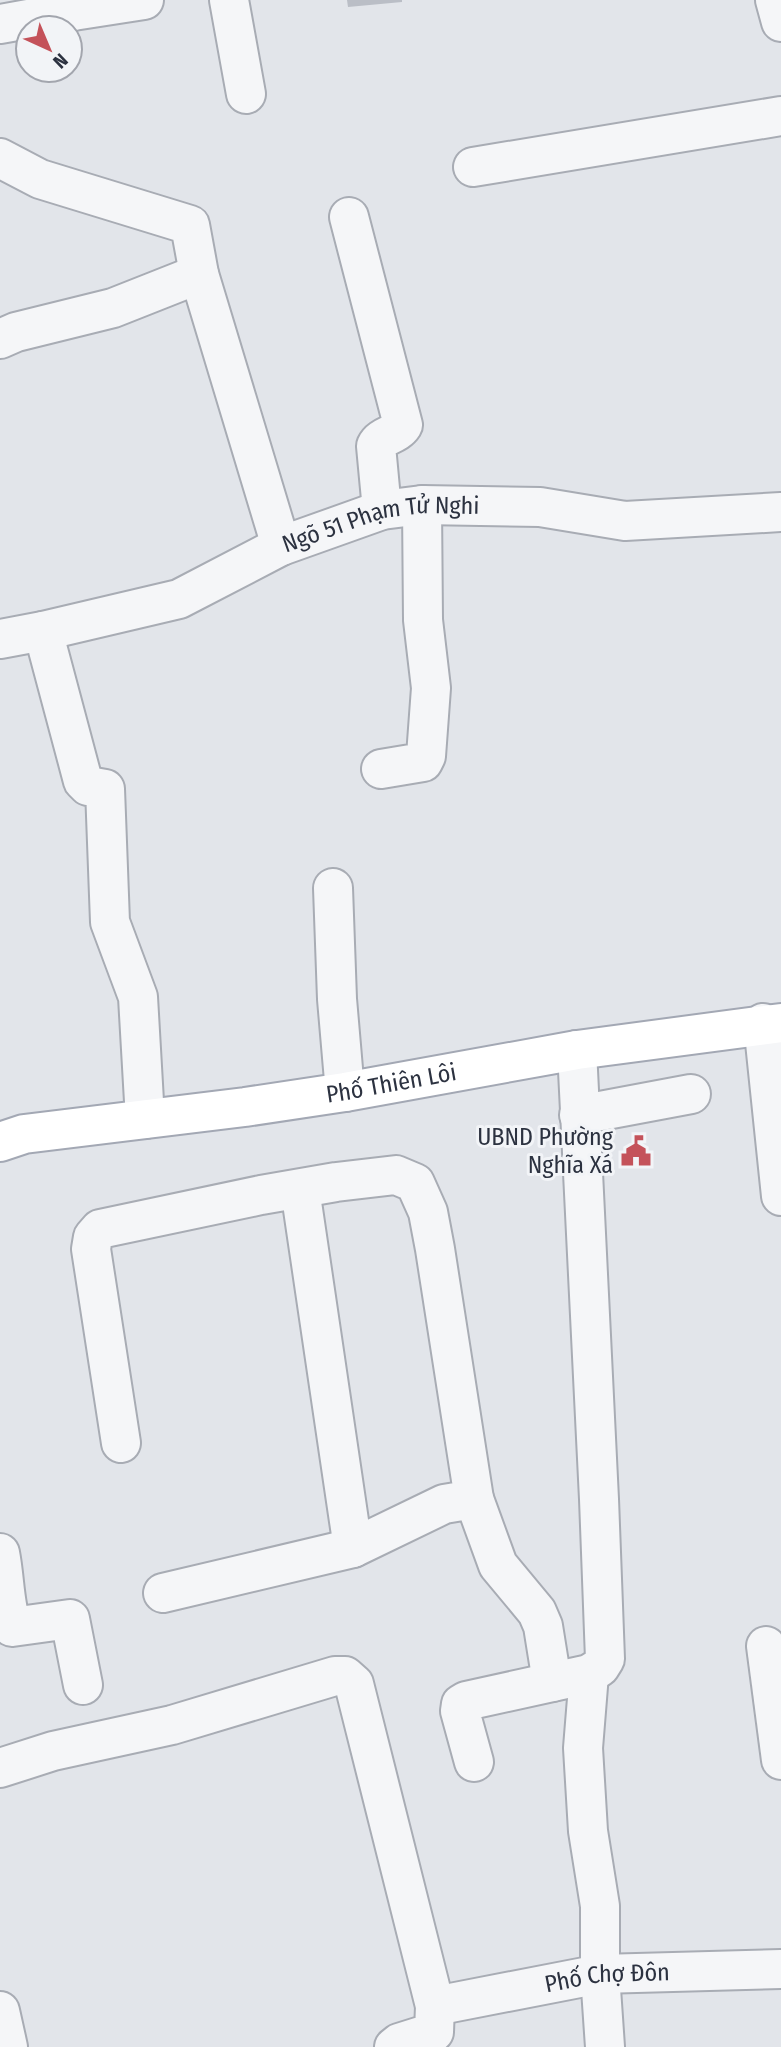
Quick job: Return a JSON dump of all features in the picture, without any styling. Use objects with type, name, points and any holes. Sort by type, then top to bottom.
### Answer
[{"type":"main road","name":"Phố Thiên Lôi","points":[[0,1142],[24,1134],[345,1092],[577,1050],[772,1023]]},
{"type":"street","points":[[0,24],[72,5],[144,0]]},
{"type":"street","points":[[229,0],[246,94]]},
{"type":"street","points":[[775,0],[781,22]]},
{"type":"street","points":[[473,167],[781,116]]},
{"type":"street","points":[[0,158],[40,179],[190,225],[199,274],[281,546]]},
{"type":"street","points":[[349,217],[402,425],[400,430],[381,439],[376,446],[382,510]]},
{"type":"street","points":[[0,339],[16,332],[113,308],[199,274]]},
{"type":"street","points":[[381,769],[423,762],[426,756],[431,688],[423,620],[422,505]]},
{"type":"street","name":"Ngõ 51 Phạm Tử Nghi","points":[[0,639],[43,632],[179,599],[281,546],[382,510],[422,505],[540,507],[625,522],[781,512]]},
{"type":"street","points":[[43,632],[83,781],[88,786],[105,789],[110,922],[138,997],[145,1119]]},
{"type":"street","points":[[333,888],[337,999],[345,1092]]},
{"type":"street","points":[[772,1023],[781,1196]]},
{"type":"street","points":[[474,1762],[460,1712],[461,1704],[589,1674],[600,1667],[605,1659],[577,1050]]},
{"type":"street","points":[[579,1115],[691,1094]]},
{"type":"street","points":[[121,1443],[92,1249],[93,1237],[100,1229],[113,1224],[336,1182],[396,1175],[415,1183],[428,1212],[435,1249],[474,1499],[498,1565],[537,1612],[544,1626],[552,1682]]},
{"type":"street","points":[[300,1189],[353,1548]]},
{"type":"street","points":[[163,1593],[353,1548],[444,1504],[474,1499]]},
{"type":"street","points":[[0,1553],[5,1577],[6,1611],[12,1627],[70,1619],[83,1685]]},
{"type":"street","points":[[766,1646],[781,1760]]},
{"type":"street","points":[[589,1674],[583,1748],[588,1831],[600,1906],[600,1974],[605,2047]]},
{"type":"street","points":[[0,1768],[53,1751],[172,1725],[335,1676],[345,1676],[354,1684],[435,2006],[434,2032],[394,2047]]},
{"type":"street","name":"Phố Chợ Đôn","points":[[435,2006],[600,1974],[781,1969]]},
{"type":"street","points":[[0,2011],[8,2047]]},
{"type":"building","points":[[347,0],[402,0],[402,2],[348,7]]},
{"type":"place","name":"UBND Phường Nghĩa Xá","points":[[636,1151]]}]
